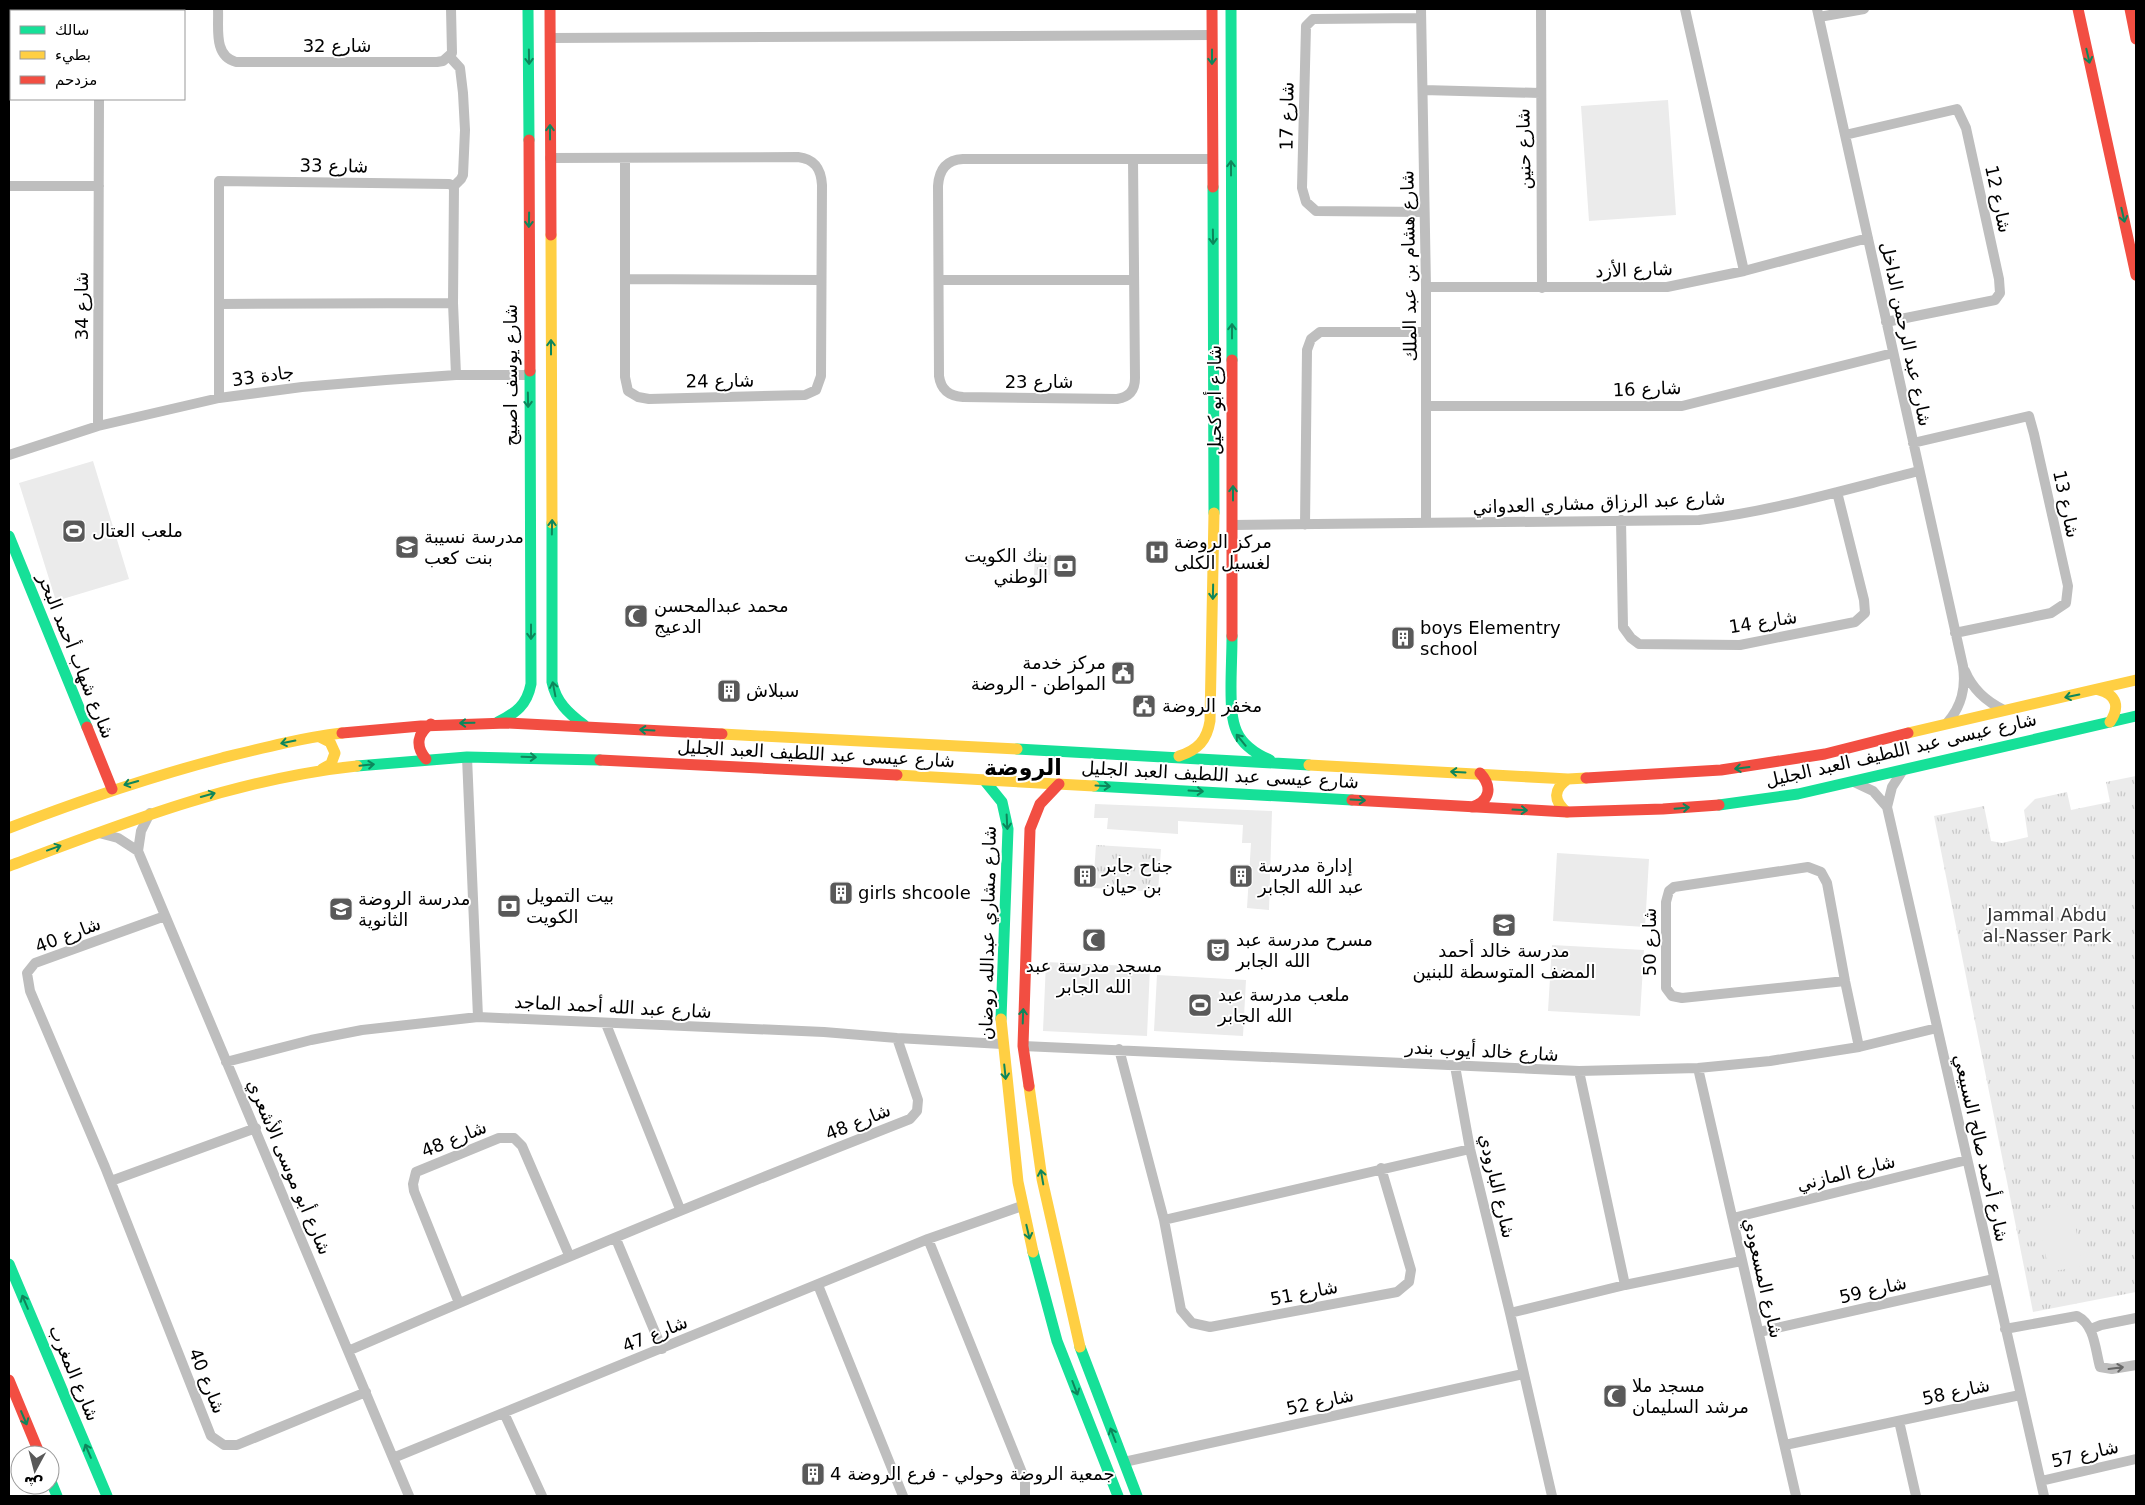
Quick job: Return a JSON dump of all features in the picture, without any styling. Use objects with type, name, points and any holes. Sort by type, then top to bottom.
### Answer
[{"type":"main road","name":"شارع يوسف اصبيح","points":[[495,723],[516,712],[525,704],[529,696],[531,604],[528,375],[530,184],[528,9]]},
{"type":"main road","points":[[550,9],[554,694],[566,712],[584,725]]},
{"type":"main road","name":"شارع أبو كحيل","points":[[1171,758],[1194,750],[1203,743],[1209,729],[1212,702],[1214,273],[1212,9]]},
{"type":"main road","name":"شارع أبو كحيل","points":[[1231,9],[1233,525],[1230,703],[1233,726],[1243,744],[1260,756],[1282,763]]},
{"type":"main road","points":[[2078,9],[2136,275]]},
{"type":"main road","points":[[2081,25],[2088,9]]},
{"type":"main road","points":[[2130,10],[2136,39]]},
{"type":"main road","points":[[1214,273],[1220,278],[1229,276],[1232,273]]},
{"type":"main road","points":[[1214,299],[1216,296],[1225,294],[1232,299]]},
{"type":"main road","name":"شارع شهاب أحمد البحر","points":[[9,536],[112,789]]},
{"type":"main road","points":[[530,573],[533,578],[544,580],[552,573]]},
{"type":"main road","points":[[531,604],[536,597],[541,596],[549,598],[552,602]]},
{"type":"main road","name":"شارع عيسى عبد اللطيف العبد الجليل","points":[[9,828],[112,789],[264,747],[320,736],[431,724],[584,725],[645,730],[1568,778],[1642,776],[1745,768],[1825,754],[1947,723],[2099,690],[2136,680]]},
{"type":"main road","points":[[2099,690],[2108,692],[2115,698],[2118,706],[2116,715],[2110,722]]},
{"type":"main road","points":[[1212,702],[1221,706],[1230,703]]},
{"type":"main road","name":"شارع عيسى عبد اللطيف العبد الجليل","points":[[9,866],[150,813],[208,795],[277,778],[321,770],[426,759],[467,757],[624,760],[1567,812],[1641,811],[1726,804],[1798,794],[2136,716]]},
{"type":"main road","points":[[426,759],[419,749],[418,743],[421,731],[431,724]]},
{"type":"main road","points":[[320,736],[330,742],[335,753],[331,764],[321,770]]},
{"type":"main road","points":[[1472,807],[1480,805],[1486,800],[1489,793],[1490,785],[1480,773]]},
{"type":"main road","points":[[1567,812],[1560,807],[1556,799],[1556,790],[1560,783],[1568,778]]},
{"type":"main road","name":"شارع مشاري عبدالله روضان","points":[[985,781],[1002,799],[1007,812],[1001,1022],[1002,1044],[1022,1206],[1040,1283],[1057,1341],[1118,1496]]},
{"type":"main road","name":"شارع مشاري عبدالله روضان","points":[[1059,784],[1046,794],[1033,814],[1030,829],[1023,1046],[1042,1179],[1082,1356],[1137,1496]]},
{"type":"main road","points":[[1005,923],[1012,915],[1017,914],[1022,916],[1026,922]]},
{"type":"main road","name":"شارع المغرب","points":[[9,1264],[107,1496]]},
{"type":"main road","points":[[1040,1283],[1048,1291],[1054,1291],[1060,1288],[1064,1278]]},
{"type":"main road","points":[[1048,1312],[1051,1307],[1061,1303],[1071,1308]]},
{"type":"main road","points":[[9,1380],[36,1445]]},
{"type":"street","name":"شارع 32","points":[[218,9],[220,48],[227,58],[236,62],[437,62],[449,56]]},
{"type":"street","points":[[451,9],[452,49],[449,56],[460,68],[465,107],[463,175],[462,179],[454,186],[453,303],[456,376]]},
{"type":"street","name":"شارع حنين","points":[[1540,9],[1542,288]]},
{"type":"street","points":[[1685,9],[1744,271]]},
{"type":"street","points":[[1818,13],[1864,9]]},
{"type":"street","name":"شارع هشام بن عبد الملك","points":[[1421,13],[1426,287],[1426,523]]},
{"type":"street","name":"شارع 17","points":[[1421,13],[1313,19],[1306,26],[1302,188],[1306,202],[1316,212],[1424,212]]},
{"type":"street","name":"شارع عبد الرحمن الداخل","points":[[1818,13],[1963,666],[1969,680],[1978,693],[2004,710]]},
{"type":"street","points":[[550,38],[1212,35]]},
{"type":"street","points":[[1423,90],[1540,93]]},
{"type":"street","name":"شارع 34","points":[[98,426],[99,100]]},
{"type":"street","name":"شارع 12","points":[[1845,135],[1957,109],[1966,128],[2000,293],[1995,300],[1886,322]]},
{"type":"street","name":"شارع 24","points":[[550,158],[798,157],[811,160],[820,172],[822,185],[821,376],[818,387],[813,392],[805,395],[650,399],[634,396],[628,391],[626,385],[625,158]]},
{"type":"street","name":"شارع 23","points":[[1133,159],[1135,383],[1129,395],[1117,399],[963,398],[948,394],[943,387],[940,376],[938,182],[941,171],[949,162],[963,159],[1133,159],[1212,159]]},
{"type":"street","name":"شارع 33","points":[[219,398],[219,181],[449,184],[454,186]]},
{"type":"street","points":[[9,186],[99,186]]},
{"type":"street","name":"شارع الأزد","points":[[1426,287],[1668,287],[1744,271],[1868,238]]},
{"type":"street","points":[[626,278],[821,280]]},
{"type":"street","points":[[939,280],[1134,280]]},
{"type":"street","points":[[219,304],[453,303]]},
{"type":"street","points":[[1305,525],[1306,350],[1311,339],[1320,332],[1426,332]]},
{"type":"street","name":"شارع 16","points":[[1427,406],[1682,406],[1893,353]]},
{"type":"street","name":"جادة 33","points":[[9,455],[98,426],[219,398],[302,387],[456,376],[528,375]]},
{"type":"street","name":"شارع 13","points":[[1913,443],[2029,416],[2068,586],[2066,603],[2051,613],[1955,633]]},
{"type":"street","name":"شارع عبد الرزاق مشاري العدواني","points":[[1233,525],[1700,520],[1726,517],[1919,471]]},
{"type":"street","name":"شارع 14","points":[[1621,520],[1622,627],[1631,638],[1639,644],[1740,645],[1855,622],[1865,613],[1864,600],[1837,492]]},
{"type":"street","name":"شارع عبد الرحمن الداخل","points":[[1947,723],[1963,697],[1963,666]]},
{"type":"street","points":[[467,757],[478,1017]]},
{"type":"street","points":[[1887,807],[1892,787],[1903,770]]},
{"type":"street","points":[[1854,782],[1873,791],[1887,807]]},
{"type":"street","name":"شارع أحمد صالح السبيعي","points":[[1887,807],[2044,1496]]},
{"type":"street","points":[[96,833],[118,838],[138,851],[141,831],[150,813]]},
{"type":"street","name":"شارع أبو موسى الأشعري","points":[[138,851],[409,1496]]},
{"type":"street","name":"شارع 50","points":[[1844,980],[1682,998],[1672,996],[1666,988],[1666,902],[1669,891],[1674,887],[1808,867],[1822,872],[1827,883],[1844,980],[1859,1047]]},
{"type":"street","name":"شارع 40","points":[[165,916],[35,963],[27,973],[30,992],[111,1181],[212,1436],[224,1445],[237,1445],[366,1392]]},
{"type":"street","name":"شارع عبد الله أحمد الماجد","points":[[226,1062],[311,1040],[362,1030],[478,1017],[824,1032],[1002,1044]]},
{"type":"street","points":[[606,1024],[680,1209]]},
{"type":"street","name":"شارع خالد أيوب بندر","points":[[1023,1046],[1579,1071],[1698,1068],[1770,1061],[1859,1047],[1937,1028]]},
{"type":"street","name":"شارع 48","points":[[348,1351],[569,1255],[616,1239],[680,1209],[910,1119],[917,1111],[918,1100],[897,1038]]},
{"type":"street","name":"شارع 51","points":[[1119,1049],[1164,1220],[1181,1310],[1192,1323],[1210,1327],[1397,1292],[1409,1282],[1411,1270],[1381,1168]]},
{"type":"street","name":"شارع البارودي","points":[[1455,1066],[1470,1149],[1510,1313],[1549,1496]]},
{"type":"street","name":"شارع المسعودي","points":[[1698,1068],[1796,1496]]},
{"type":"street","points":[[1579,1071],[1625,1285]]},
{"type":"street","points":[[111,1181],[256,1128]]},
{"type":"street","name":"شارع 48","points":[[459,1303],[414,1191],[413,1184],[416,1172],[500,1138],[514,1138],[522,1146],[569,1255]]},
{"type":"street","points":[[1164,1220],[1381,1168],[1470,1149]]},
{"type":"street","name":"شارع المازني","points":[[1733,1218],[1967,1160]]},
{"type":"street","name":"شارع 47","points":[[393,1458],[928,1239],[1022,1206]]},
{"type":"street","points":[[616,1239],[662,1349]]},
{"type":"street","points":[[928,1239],[1025,1480],[1025,1496]]},
{"type":"street","points":[[1510,1313],[1625,1285],[1741,1261]]},
{"type":"street","name":"شارع 59","points":[[1759,1332],[1994,1279]]},
{"type":"street","points":[[818,1285],[903,1496]]},
{"type":"street","points":[[2005,1329],[2071,1316],[2084,1320],[2091,1329],[2100,1367],[2112,1369],[2136,1365]]},
{"type":"street","points":[[2091,1329],[2101,1325],[2136,1318]]},
{"type":"street","name":"شارع 52","points":[[1124,1462],[1523,1374]]},
{"type":"street","name":"شارع 58","points":[[1785,1445],[2020,1395]]},
{"type":"street","points":[[504,1413],[542,1496]]},
{"type":"street","points":[[1899,1421],[1916,1496]]},
{"type":"street","name":"شارع 57","points":[[2041,1482],[2136,1459]]},
{"type":"green space","points":[[1668,100],[1676,215],[1589,221],[1581,106]]},
{"type":"green space","name":"ملعب العتال","points":[[93,461],[129,579],[56,601],[19,483]]},
{"type":"green space","points":[[1035,555],[1051,555],[1050,575],[1034,575]]},
{"type":"green space","name":"Jammal Abdu al-Nasser Park","points":[[2136,776],[2136,1292],[2033,1312],[1934,816],[1984,806],[1991,841],[2002,843],[2028,837],[2024,810],[2035,799],[2067,792],[2071,810],[2110,802],[2106,782]]},
{"type":"green space","points":[[1095,804],[1272,811],[1269,910],[1247,908],[1251,843],[1242,843],[1243,825],[1178,821],[1178,834],[1107,829],[1108,818],[1094,818]]},
{"type":"green space","points":[[1096,845],[1161,849],[1158,892],[1093,888]]},
{"type":"green space","points":[[1557,853],[1649,859],[1645,927],[1553,921]]},
{"type":"green space","points":[[1552,945],[1644,950],[1640,1016],[1548,1011]]},
{"type":"green space","points":[[1046,962],[1150,967],[1147,1036],[1043,1031]]},
{"type":"green space","name":"ملعب مدرسة عبد الله الجابر","points":[[1157,975],[1246,980],[1243,1036],[1154,1031]]},
{"type":"green space","points":[[2071,1204],[2083,1266],[2049,1272],[2037,1210]]},
{"type":"traffic: fast","points":[[528,9],[529,140]]},
{"type":"traffic: fast","points":[[1231,9],[1232,360]]},
{"type":"traffic: fast","points":[[1213,187],[1214,513]]},
{"type":"traffic: fast","points":[[498,722],[520,708],[527,698],[531,684],[530,371]]},
{"type":"traffic: fast","points":[[552,523],[552,682],[560,701],[584,725]]},
{"type":"traffic: fast","points":[[9,536],[87,727]]},
{"type":"traffic: fast","points":[[1232,636],[1231,700],[1234,722],[1241,740],[1258,754],[1270,760]]},
{"type":"traffic: fast","points":[[1719,805],[1798,794],[2136,716]]},
{"type":"traffic: fast","points":[[1017,749],[1309,765]]},
{"type":"traffic: fast","points":[[357,766],[467,757],[600,760]]},
{"type":"traffic: fast","points":[[985,781],[1002,802],[1008,829],[1001,1019]]},
{"type":"traffic: fast","points":[[1094,786],[1352,800]]},
{"type":"traffic: fast","points":[[1033,1252],[1057,1341],[1118,1496]]},
{"type":"traffic: fast","points":[[9,1264],[107,1496]]},
{"type":"traffic: fast","points":[[1080,1347],[1137,1496]]},
{"type":"traffic: slow","points":[[551,235],[552,523]]},
{"type":"traffic: slow","points":[[1179,756],[1196,747],[1204,739],[1209,728],[1214,513]]},
{"type":"traffic: slow","points":[[1908,733],[2136,680]]},
{"type":"traffic: slow","points":[[2099,690],[2110,695],[2115,702],[2116,707],[2110,722]]},
{"type":"traffic: slow","points":[[9,828],[115,790],[195,765],[282,744],[342,733]]},
{"type":"traffic: slow","points":[[722,734],[1017,749]]},
{"type":"traffic: slow","points":[[320,737],[330,742],[335,753],[331,764],[322,769]]},
{"type":"traffic: slow","points":[[1309,765],[1568,779],[1586,778]]},
{"type":"traffic: slow","points":[[9,866],[137,819],[223,792],[312,772],[357,766]]},
{"type":"traffic: slow","points":[[897,775],[1094,786]]},
{"type":"traffic: slow","points":[[1567,812],[1559,804],[1557,791],[1568,779]]},
{"type":"traffic: slow","points":[[1001,1019],[1018,1182],[1033,1252]]},
{"type":"traffic: slow","points":[[1029,1086],[1042,1179],[1080,1347]]},
{"type":"traffic: jam","points":[[550,9],[551,235]]},
{"type":"traffic: jam","points":[[1212,9],[1213,187]]},
{"type":"traffic: jam","points":[[2078,9],[2136,275]]},
{"type":"traffic: jam","points":[[2130,9],[2136,39]]},
{"type":"traffic: jam","points":[[529,140],[530,371]]},
{"type":"traffic: jam","points":[[1232,360],[1232,636]]},
{"type":"traffic: jam","points":[[342,733],[421,726],[507,723],[722,734]]},
{"type":"traffic: jam","points":[[426,759],[420,749],[419,740],[423,731],[431,724]]},
{"type":"traffic: jam","points":[[87,727],[112,789]]},
{"type":"traffic: jam","points":[[1586,778],[1721,770],[1825,754],[1908,733]]},
{"type":"traffic: jam","points":[[600,760],[897,775]]},
{"type":"traffic: jam","points":[[1472,807],[1483,801],[1488,793],[1487,783],[1480,773]]},
{"type":"traffic: jam","points":[[1029,1086],[1023,1046],[1030,829],[1040,804],[1059,784]]},
{"type":"traffic: jam","points":[[1352,800],[1567,812],[1719,805]]},
{"type":"traffic: jam","points":[[9,1380],[36,1445]]},
{"type":"place","name":"ملعب العتال","points":[[74,531]]},
{"type":"place","name":"مدرسة نسيبة بنت كعب","points":[[407,547]]},
{"type":"place","name":"مركز الروضة لغسيل الكلى","points":[[1157,552]]},
{"type":"place","name":"بنك الكويت الوطني","points":[[1065,566]]},
{"type":"place","name":"محمد عبدالمحسن الدعيج","points":[[636,616]]},
{"type":"place","name":"boys Elementry school","points":[[1403,638]]},
{"type":"place","name":"مركز خدمة المواطن - الروضة","points":[[1123,673]]},
{"type":"place","name":"سبلاش","points":[[729,691]]},
{"type":"place","name":"مخفر الروضة","points":[[1144,706]]},
{"type":"place","name":"جناح جابر بن حيان","points":[[1085,876]]},
{"type":"place","name":"إدارة مدرسة عبد الله الجابر","points":[[1241,876]]},
{"type":"place","name":"girls shcoole","points":[[841,893]]},
{"type":"place","name":"بيت التمويل الكويت","points":[[509,906]]},
{"type":"place","name":"مدرسة الروضة الثانوية","points":[[341,909]]},
{"type":"place","name":"مدرسة خالد أحمد المضف المتوسطة للبنين","points":[[1504,925]]},
{"type":"place","name":"مسجد مدرسة عبد الله الجابر","points":[[1094,940]]},
{"type":"place","name":"مسرح مدرسة عبد الله الجابر","points":[[1218,950]]},
{"type":"place","name":"ملعب مدرسة عبد الله الجابر","points":[[1200,1005]]},
{"type":"place","name":"مسجد ملا مرشد السليمان","points":[[1615,1396]]},
{"type":"place","name":"جمعية الروضة وحولي - فرع الروضة 4","points":[[813,1474]]},
{"type":"district","name":"الروضة","points":[[1023,767]]}]
